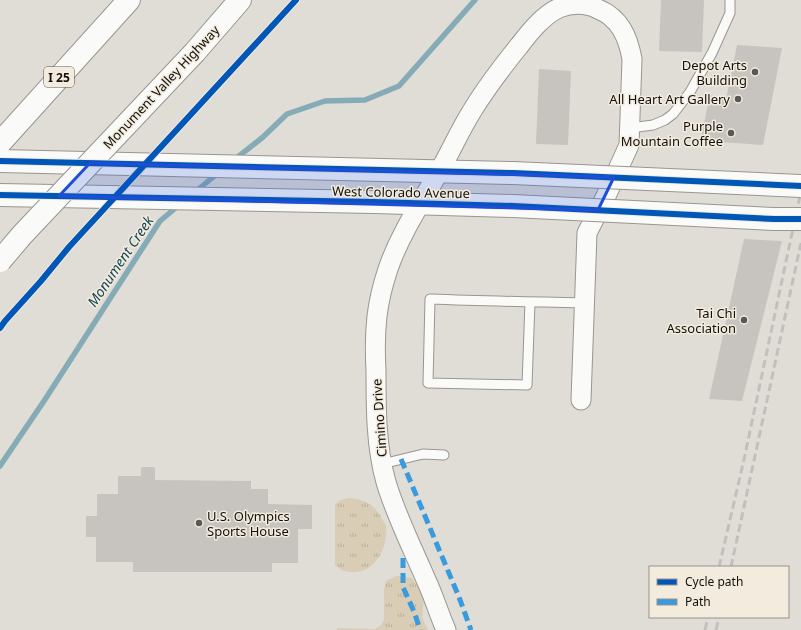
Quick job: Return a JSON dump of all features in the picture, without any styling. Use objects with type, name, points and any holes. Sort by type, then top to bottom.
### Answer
[{"type":"main road","name":"Monument Valley Highway","points":[[0,260],[195,52],[240,0]]},
{"type":"main road","name":"I 25","points":[[0,143],[124,6]]},
{"type":"main road","name":"West Colorado Avenue","points":[[0,161],[513,173],[801,186]]},
{"type":"main road","name":"West Colorado Avenue","points":[[0,195],[420,203],[801,219]]},
{"type":"street","name":"Cimino Drive","points":[[446,630],[402,526],[387,483],[379,446],[376,399],[375,335],[380,295],[388,268],[420,203],[472,112],[491,82],[531,31],[558,9],[568,6],[589,5],[610,16],[619,25],[628,42],[632,59],[630,128]]},
{"type":"street","points":[[580,400],[587,233],[606,196],[629,145],[630,128]]},
{"type":"lane","points":[[630,128],[653,126],[673,114],[690,92],[712,53],[730,13],[730,0]]},
{"type":"lane","points":[[530,302],[527,385],[428,383],[430,299],[530,302],[585,304]]},
{"type":"lane","points":[[382,464],[423,454],[444,455]]},
{"type":"highlighted area","points":[[90,163],[614,177],[598,210],[59,196]]},
{"type":"green space","points":[[349,498],[358,499],[374,507],[386,526],[383,549],[375,563],[362,571],[354,572],[344,571],[335,565],[335,504],[341,500]]},
{"type":"green space","points":[[396,576],[412,578],[420,589],[424,597],[422,617],[428,630],[337,630],[337,628],[375,629],[381,625],[384,620],[384,589],[386,581]]},
{"type":"building","points":[[661,0],[704,0],[702,52],[659,51]]},
{"type":"building","name":"Depot Arts Building","points":[[737,45],[782,48],[763,145],[720,142],[701,137],[710,95],[726,99]]},
{"type":"building","points":[[539,69],[571,71],[568,145],[536,144]]},
{"type":"building","name":"Tai Chi Association","points":[[744,239],[782,241],[742,401],[709,399]]},
{"type":"building","name":"U.S. Olympics Sports House","points":[[141,467],[155,467],[155,480],[251,481],[251,489],[268,489],[268,504],[312,505],[312,529],[298,529],[298,563],[272,563],[272,572],[133,572],[133,562],[96,562],[96,537],[86,537],[86,516],[97,516],[97,494],[118,494],[118,476],[141,476]]},
{"type":"waterway","name":"Monument Creek","points":[[234,160],[263,137],[287,114],[325,101],[365,100],[399,86],[475,0]]},
{"type":"waterway","name":"Monument Creek","points":[[195,192],[218,173]]},
{"type":"waterway","name":"Monument Creek","points":[[0,466],[44,401],[160,221],[179,205]]},
{"type":"railway","points":[[719,566],[743,464],[801,191]]},
{"type":"railway","points":[[731,566],[801,243]]},
{"type":"railway","points":[[705,630],[708,618]]},
{"type":"railway","points":[[716,630],[719,618]]},
{"type":"marked path","points":[[401,459],[459,597],[471,630]]},
{"type":"marked path","points":[[403,558],[403,587],[415,614],[420,630]]},
{"type":"cycle path","points":[[0,328],[69,247],[296,0]]},
{"type":"cycle path","points":[[0,161],[513,173],[801,186]]},
{"type":"cycle path","points":[[0,195],[513,206],[774,219],[801,219]]},
{"type":"place","name":"Depot Arts Building","points":[[755,72]]},
{"type":"place","name":"All Heart Art Gallery","points":[[738,99]]},
{"type":"place","name":"Purple Mountain Coffee","points":[[731,133]]},
{"type":"place","name":"Tai Chi Association","points":[[744,320]]},
{"type":"place","name":"U.S. Olympics Sports House","points":[[199,523]]}]
